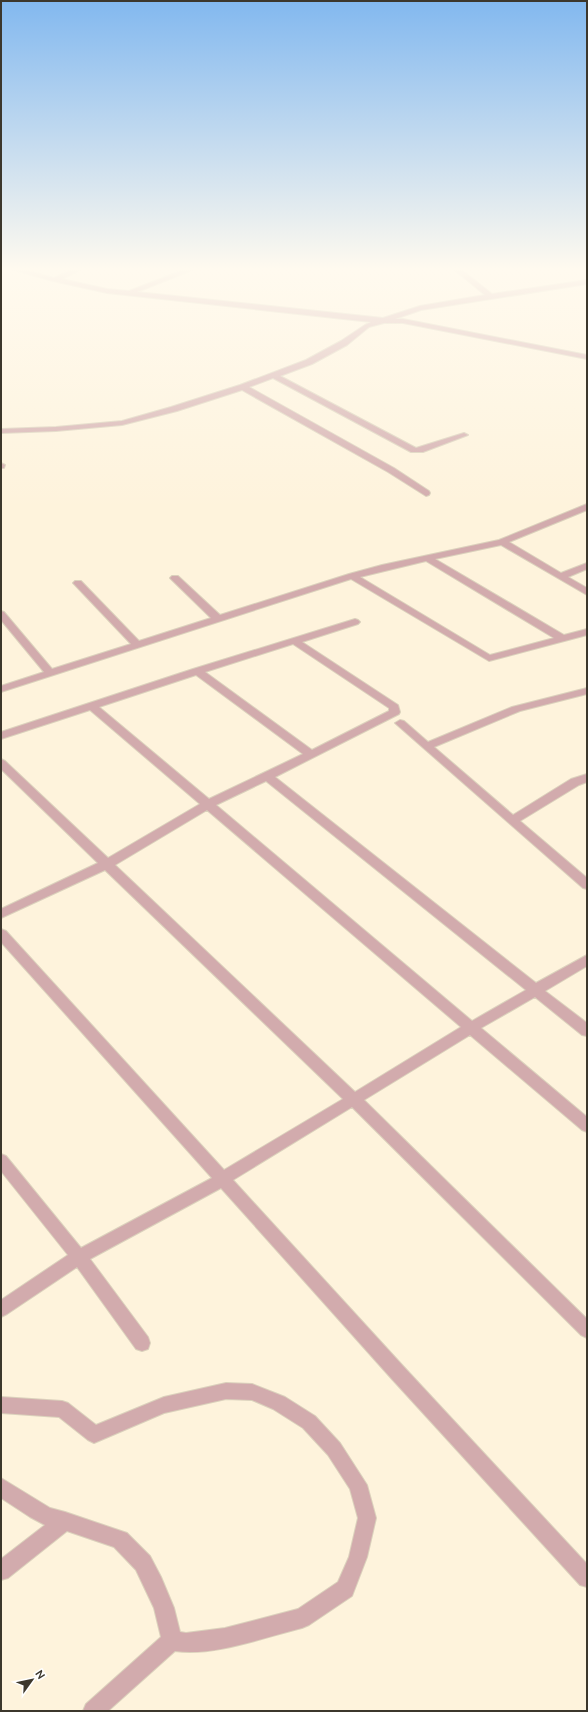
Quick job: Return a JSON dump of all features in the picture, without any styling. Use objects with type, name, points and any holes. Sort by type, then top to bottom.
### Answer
[{"type":"street","points":[[1,431],[56,429],[122,423],[174,409],[275,376],[309,362],[337,347]]},
{"type":"street","points":[[535,347],[587,357]]},
{"type":"street","points":[[275,376],[414,450],[427,448],[464,435]]},
{"type":"street","points":[[243,387],[391,470],[426,493]]},
{"type":"street","points":[[1,689],[49,672],[352,576],[386,567],[430,559],[502,542],[587,507]]},
{"type":"street","points":[[502,542],[587,592]]},
{"type":"street","points":[[430,559],[563,639]]},
{"type":"street","points":[[561,576],[587,566]]},
{"type":"street","points":[[352,576],[489,658],[587,632]]},
{"type":"street","points":[[175,578],[217,618]]},
{"type":"street","points":[[78,583],[137,645]]},
{"type":"street","points":[[1,614],[49,672]]},
{"type":"street","points":[[1,736],[355,622]]},
{"type":"street","points":[[1,914],[106,864],[207,805],[311,755],[394,712],[394,707],[330,666],[296,642]]},
{"type":"street","points":[[197,672],[311,755]]},
{"type":"street","points":[[427,746],[516,709],[587,691]]},
{"type":"street","points":[[93,707],[587,1126]]},
{"type":"street","points":[[400,722],[587,885]]},
{"type":"street","points":[[1,763],[353,1099],[587,1330]]},
{"type":"street","points":[[267,776],[587,1031]]},
{"type":"street","points":[[513,820],[575,782],[587,778]]},
{"type":"street","points":[[1,934],[587,1578]]},
{"type":"street","points":[[1,1309],[78,1257],[223,1179],[471,1028],[587,960]]},
{"type":"street","points":[[1,1160],[78,1257],[142,1342]]},
{"type":"street","points":[[1,1405],[62,1409],[94,1434],[164,1404],[226,1391],[252,1392],[279,1403],[309,1422],[334,1449],[358,1485],[367,1518],[358,1557],[345,1589],[302,1618],[225,1638],[186,1644],[172,1641]]},
{"type":"street","points":[[1,1487],[47,1517],[65,1521],[120,1540],[143,1563],[154,1584],[164,1608],[172,1641]]},
{"type":"street","points":[[1,1571],[65,1521]]},
{"type":"street","points":[[93,1711],[172,1641]]}]
